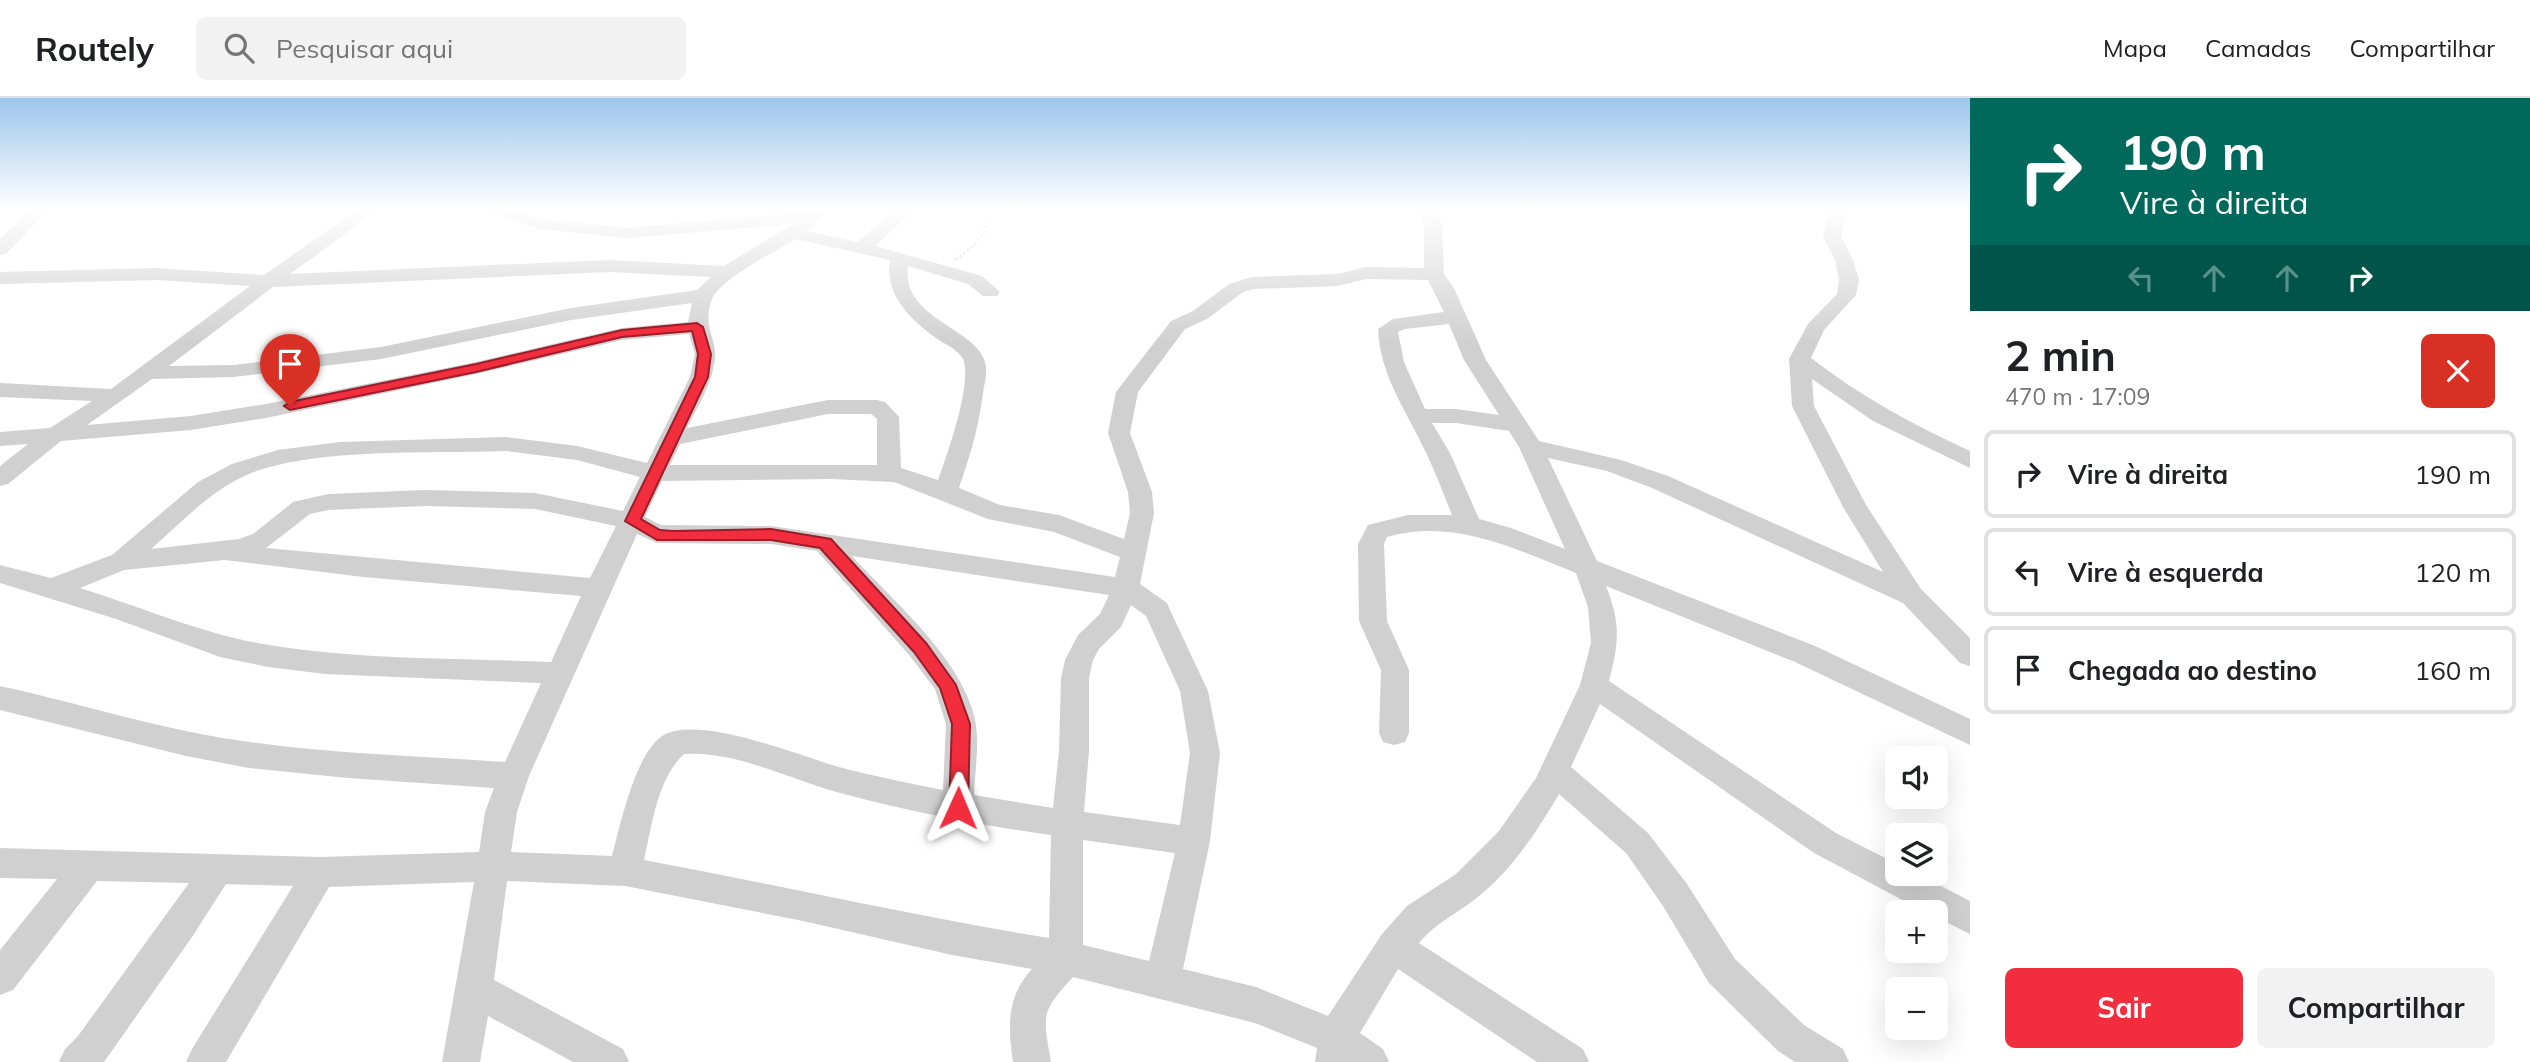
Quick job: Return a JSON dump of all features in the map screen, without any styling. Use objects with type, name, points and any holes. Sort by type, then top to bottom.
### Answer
[{"type":"street","points":[[0,478],[53,436],[116,396],[306,254]]},
{"type":"street","points":[[146,373],[234,370],[381,353],[571,314],[703,295],[728,272],[755,254]]},
{"type":"street","points":[[889,254],[975,280],[990,292]]},
{"type":"street","points":[[1335,1050],[1394,946],[1419,917],[1468,885],[1510,841],[1547,787],[1594,685],[1605,643],[1601,607],[1586,566],[1525,436],[1475,360],[1444,288],[1434,274],[1434,254]]},
{"type":"street","points":[[1841,254],[1849,280],[1846,295],[1815,328],[1800,359],[1803,406],[1855,507],[1912,596],[1970,655]]},
{"type":"street","points":[[900,257],[897,276],[902,291],[925,321],[971,352],[976,367],[966,436],[946,491]]},
{"type":"street","points":[[0,278],[132,274],[268,281],[609,267],[728,272]]},
{"type":"street","points":[[1032,1062],[1026,1024],[1035,992],[1066,958],[1067,824],[1074,751],[1075,678],[1079,660],[1088,642],[1111,620],[1126,588],[1142,513],[1140,492],[1119,433],[1126,392],[1178,325],[1199,315],[1236,288],[1252,283],[1338,280],[1366,273],[1434,274]]},
{"type":"street","points":[[461,1062],[495,866],[501,812],[514,776],[598,588],[674,438],[701,377],[705,354],[697,327],[703,295]]},
{"type":"street","points":[[1456,317],[1400,323],[1388,329],[1388,341],[1405,390],[1438,453],[1468,523]]},
{"type":"street","points":[[0,439],[191,423],[266,411],[476,368],[622,334],[697,327]]},
{"type":"street","points":[[1800,359],[1836,390],[1871,412],[1970,460]]},
{"type":"street","points":[[0,390],[116,396]]},
{"type":"street","points":[[674,438],[828,407],[877,407],[888,417],[889,474]]},
{"type":"street","points":[[1418,416],[1470,418],[1660,482],[1912,596]]},
{"type":"street","points":[[121,561],[207,488],[240,469],[278,458],[340,449],[506,444],[577,453],[656,473],[832,471],[889,474],[946,491],[997,513],[1059,524],[1134,553]]},
{"type":"street","points":[[50,589],[121,561],[221,552],[244,547],[261,540],[303,509],[328,502],[366,498],[535,501],[633,521],[657,534],[673,537],[771,535],[1126,588],[1157,610],[1194,691],[1205,753],[1194,841],[1162,982]]},
{"type":"street","points":[[1394,733],[1395,670],[1373,621],[1371,544],[1377,531],[1396,524],[1468,523],[1586,566],[1805,654],[1970,733]]},
{"type":"street","points":[[825,543],[920,648],[948,685],[961,724],[958,808]]},
{"type":"street","points":[[221,552],[363,568],[598,588]]},
{"type":"street","points":[[0,574],[220,646],[268,656],[325,663],[561,673]]},
{"type":"street","points":[[1594,685],[1825,843],[1970,918]]},
{"type":"street","points":[[0,698],[48,707],[198,746],[249,755],[514,776]]},
{"type":"street","points":[[625,871],[650,780],[661,757],[674,744],[693,740],[769,759],[829,778],[958,808],[1194,841]]},
{"type":"street","points":[[1554,771],[1637,843],[1675,895],[1722,971],[1791,1038],[1830,1062]]},
{"type":"street","points":[[0,863],[320,872],[495,866],[625,871],[803,905],[952,939],[1066,958],[1256,1005],[1335,1050],[1370,1062]]},
{"type":"street","points":[[0,978],[89,865]]},
{"type":"street","points":[[78,1062],[91,1049],[172,937],[217,869]]},
{"type":"street","points":[[205,1062],[320,872]]},
{"type":"street","points":[[1394,946],[1570,1062]]},
{"type":"street","points":[[475,989],[610,1062]]},
{"type":"path","points":[[939,270],[964,254]]},
{"type":"route","points":[[290,406],[476,368],[622,334],[697,327],[705,354],[701,377],[633,521],[657,534],[673,537],[771,535],[825,543],[920,648],[948,685],[961,724],[958,808]]}]
